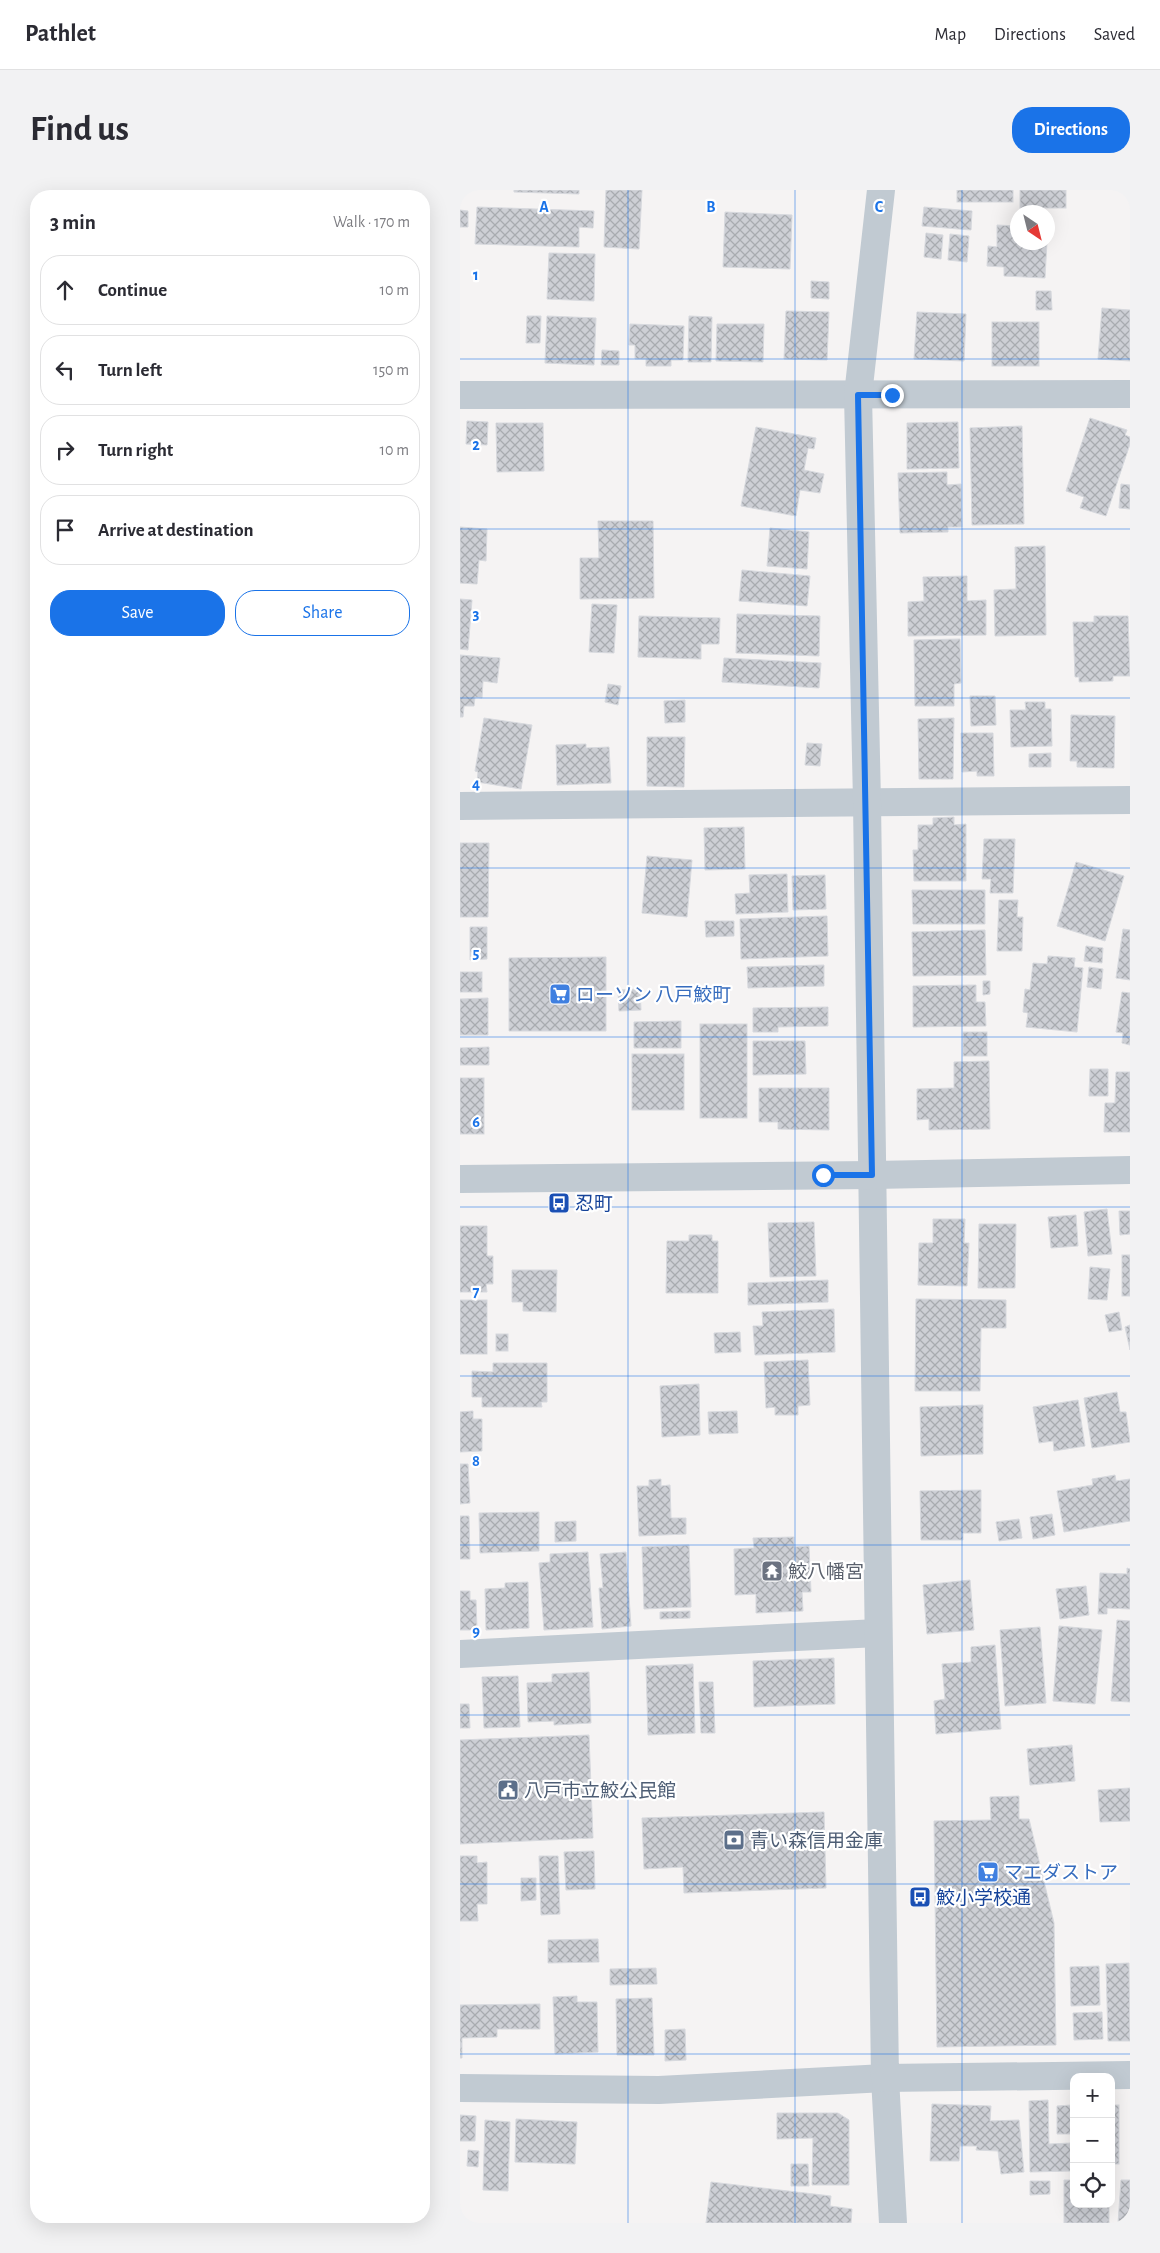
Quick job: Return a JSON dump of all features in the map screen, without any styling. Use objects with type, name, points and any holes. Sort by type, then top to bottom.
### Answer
[{"type":"street","points":[[881,190],[858,395],[867,802],[886,2078],[893,2223]]},
{"type":"street","points":[[460,395],[1130,394]]},
{"type":"street","points":[[460,806],[1130,800]]},
{"type":"street","points":[[460,1179],[872,1175],[1130,1170]]},
{"type":"street","points":[[460,1654],[878,1633]]},
{"type":"street","points":[[460,2088],[659,2090],[886,2078],[1130,2075]]},
{"type":"building","points":[[514,190],[579,190],[579,194],[514,192]]},
{"type":"building","points":[[606,190],[642,190],[639,249],[604,247]]},
{"type":"building","points":[[957,190],[1013,190],[1013,202],[957,202]]},
{"type":"building","points":[[1020,190],[1066,190],[1066,208],[1055,208],[1055,205],[1020,205]]},
{"type":"building","points":[[477,207],[594,211],[593,228],[579,227],[579,247],[475,244]]},
{"type":"building","points":[[924,207],[972,211],[971,230],[922,226]]},
{"type":"building","points":[[460,210],[468,211],[468,227],[460,227]]},
{"type":"building","points":[[725,212],[792,215],[790,269],[723,267]]},
{"type":"building","points":[[997,225],[1010,226],[1010,250],[1047,250],[1045,278],[1004,276],[1004,267],[987,266],[988,246],[997,247]]},
{"type":"building","points":[[926,233],[943,235],[941,259],[924,257]]},
{"type":"building","points":[[950,234],[969,236],[967,262],[948,260]]},
{"type":"building","points":[[549,253],[595,254],[594,301],[547,299]]},
{"type":"building","points":[[811,281],[829,282],[829,299],[811,298]]},
{"type":"building","points":[[1036,291],[1051,291],[1052,310],[1036,310]]},
{"type":"building","points":[[1102,308],[1130,310],[1130,361],[1098,359]]},
{"type":"building","points":[[786,311],[829,312],[827,360],[784,359]]},
{"type":"building","points":[[917,312],[966,314],[964,361],[914,359]]},
{"type":"building","points":[[527,316],[541,316],[540,343],[526,343]]},
{"type":"building","points":[[547,316],[596,318],[594,365],[545,363]]},
{"type":"building","points":[[689,316],[712,317],[711,362],[688,362]]},
{"type":"building","points":[[992,322],[1039,322],[1039,366],[992,366]]},
{"type":"building","points":[[630,324],[684,326],[683,360],[671,360],[671,366],[646,366],[646,359],[635,359],[635,345],[629,345]]},
{"type":"building","points":[[717,324],[764,324],[763,362],[716,361]]},
{"type":"building","points":[[602,350],[619,351],[619,365],[601,365]]},
{"type":"building","points":[[1090,418],[1127,430],[1125,435],[1130,437],[1130,444],[1106,516],[1080,508],[1084,497],[1066,491]]},
{"type":"building","points":[[467,421],[488,422],[487,445],[466,444]]},
{"type":"building","points":[[958,422],[959,468],[907,469],[907,423]]},
{"type":"building","points":[[496,423],[543,423],[544,471],[497,472]]},
{"type":"building","points":[[1022,426],[1024,524],[972,525],[970,428]]},
{"type":"building","points":[[756,427],[816,438],[814,449],[808,448],[804,470],[824,474],[820,493],[800,490],[796,516],[741,506]]},
{"type":"building","points":[[947,472],[947,485],[961,484],[962,527],[948,527],[948,532],[900,533],[898,473]]},
{"type":"building","points":[[1121,484],[1130,485],[1130,509],[1119,508]]},
{"type":"building","points":[[598,521],[653,521],[654,598],[580,599],[580,558],[599,558]]},
{"type":"building","points":[[460,527],[487,529],[486,561],[479,560],[477,584],[460,583]]},
{"type":"building","points":[[770,528],[809,532],[807,569],[767,566]]},
{"type":"building","points":[[1045,546],[1046,635],[995,636],[994,590],[1016,589],[1015,547]]},
{"type":"building","points":[[742,570],[810,576],[807,606],[739,601]]},
{"type":"building","points":[[967,576],[967,601],[986,600],[986,635],[908,636],[908,602],[924,601],[923,577]]},
{"type":"building","points":[[460,599],[472,600],[468,650],[460,649]]},
{"type":"building","points":[[592,604],[617,605],[614,653],[589,652]]},
{"type":"building","points":[[737,614],[820,616],[819,656],[736,653]]},
{"type":"building","points":[[639,616],[720,618],[719,644],[701,644],[701,659],[638,657]]},
{"type":"building","points":[[1094,616],[1128,616],[1130,676],[1113,676],[1113,681],[1079,682],[1079,677],[1075,677],[1073,622],[1094,622]]},
{"type":"building","points":[[960,639],[961,683],[954,684],[954,706],[915,706],[914,640]]},
{"type":"building","points":[[460,655],[500,658],[497,683],[483,681],[482,698],[475,697],[474,706],[464,706],[463,717],[460,717]]},
{"type":"building","points":[[724,658],[821,663],[819,688],[722,682]]},
{"type":"building","points":[[608,684],[621,686],[618,705],[605,702]]},
{"type":"building","points":[[970,696],[995,696],[996,725],[971,726]]},
{"type":"building","points":[[685,700],[685,722],[665,723],[664,701]]},
{"type":"building","points":[[1025,702],[1045,702],[1045,709],[1051,709],[1052,746],[1011,747],[1010,710],[1026,710]]},
{"type":"building","points":[[1071,715],[1115,716],[1114,768],[1077,767],[1077,761],[1070,761]]},
{"type":"building","points":[[484,718],[532,725],[521,789],[477,782],[478,772],[475,771]]},
{"type":"building","points":[[954,718],[953,779],[919,779],[918,719]]},
{"type":"building","points":[[961,733],[993,733],[994,776],[977,776],[977,771],[962,772]]},
{"type":"building","points":[[647,737],[685,737],[684,787],[647,786]]},
{"type":"building","points":[[807,743],[822,744],[820,766],[805,765]]},
{"type":"building","points":[[586,744],[586,748],[609,747],[611,783],[557,785],[556,745]]},
{"type":"building","points":[[1051,753],[1051,767],[1029,767],[1029,754]]},
{"type":"building","points":[[954,817],[954,825],[966,824],[966,881],[914,881],[913,850],[918,850],[918,825],[933,825],[933,818]]},
{"type":"building","points":[[744,827],[745,869],[705,870],[704,828]]},
{"type":"building","points":[[984,839],[1015,839],[1013,893],[990,893],[991,879],[982,879]]},
{"type":"building","points":[[460,843],[489,843],[488,917],[460,917]]},
{"type":"building","points":[[647,856],[692,860],[687,917],[642,913]]},
{"type":"building","points":[[1076,862],[1124,876],[1105,941],[1057,926]]},
{"type":"building","points":[[787,874],[788,912],[736,914],[735,894],[750,893],[749,875]]},
{"type":"building","points":[[825,875],[826,909],[793,910],[792,876]]},
{"type":"building","points":[[912,890],[985,890],[985,924],[913,924]]},
{"type":"building","points":[[999,900],[1018,900],[1017,917],[1023,917],[1022,951],[997,951]]},
{"type":"building","points":[[827,916],[828,956],[741,959],[740,919]]},
{"type":"building","points":[[705,921],[734,921],[734,936],[706,937]]},
{"type":"building","points":[[470,927],[487,927],[487,959],[470,960]]},
{"type":"building","points":[[1123,929],[1130,930],[1130,980],[1116,978]]},
{"type":"building","points":[[985,930],[986,975],[913,976],[912,932]]},
{"type":"building","points":[[1086,946],[1103,948],[1102,963],[1084,961]]},
{"type":"building","points":[[1048,956],[1075,958],[1074,967],[1083,968],[1077,1032],[1026,1027],[1028,1013],[1023,1012],[1025,989],[1030,990],[1033,963],[1047,964]]},
{"type":"building","points":[[606,957],[606,1031],[509,1031],[509,958]]},
{"type":"building","points":[[824,965],[824,986],[748,988],[747,967]]},
{"type":"building","points":[[1089,967],[1103,969],[1101,989],[1087,987]]},
{"type":"building","points":[[460,972],[482,972],[482,992],[460,992]]},
{"type":"building","points":[[983,981],[990,981],[990,994],[983,995]]},
{"type":"building","points":[[976,985],[976,1002],[985,1002],[986,1026],[913,1027],[913,986]]},
{"type":"building","points":[[640,989],[641,1010],[619,1011],[618,990]]},
{"type":"building","points":[[1122,992],[1130,993],[1130,1045],[1122,1043],[1123,1033],[1116,1032]]},
{"type":"building","points":[[488,998],[488,1035],[460,1035],[460,999]]},
{"type":"building","points":[[828,1007],[828,1026],[778,1027],[778,1032],[753,1032],[753,1008]]},
{"type":"building","points":[[681,1021],[681,1048],[634,1048],[634,1022]]},
{"type":"building","points":[[700,1024],[747,1024],[747,1118],[700,1118]]},
{"type":"building","points":[[963,1032],[987,1032],[987,1056],[963,1056]]},
{"type":"building","points":[[753,1041],[805,1041],[806,1074],[753,1075]]},
{"type":"building","points":[[489,1047],[489,1065],[460,1065],[460,1048]]},
{"type":"building","points":[[632,1054],[684,1054],[684,1110],[632,1110]]},
{"type":"building","points":[[989,1061],[990,1129],[929,1130],[929,1119],[917,1120],[917,1089],[954,1088],[954,1062]]},
{"type":"building","points":[[1090,1069],[1108,1069],[1108,1096],[1089,1096]]},
{"type":"building","points":[[1116,1072],[1130,1072],[1130,1132],[1104,1132],[1105,1103],[1115,1103]]},
{"type":"building","points":[[460,1078],[484,1078],[484,1134],[460,1134]]},
{"type":"building","points":[[759,1088],[829,1088],[829,1130],[778,1129],[778,1122],[759,1122]]},
{"type":"building","points":[[1107,1209],[1112,1254],[1088,1256],[1084,1212]]},
{"type":"building","points":[[1119,1211],[1130,1211],[1130,1234],[1120,1235]]},
{"type":"building","points":[[1076,1215],[1078,1246],[1051,1248],[1048,1217]]},
{"type":"building","points":[[933,1219],[965,1219],[964,1243],[969,1243],[967,1286],[918,1285],[919,1243],[933,1243]]},
{"type":"building","points":[[814,1222],[816,1276],[770,1277],[768,1223]]},
{"type":"building","points":[[979,1224],[1016,1224],[1015,1288],[978,1288]]},
{"type":"building","points":[[460,1226],[487,1226],[487,1256],[493,1256],[493,1284],[486,1284],[487,1292],[460,1292]]},
{"type":"building","points":[[689,1235],[712,1235],[712,1241],[718,1241],[718,1293],[666,1293],[667,1241],[689,1241]]},
{"type":"building","points":[[1122,1255],[1130,1255],[1130,1296],[1122,1296]]},
{"type":"building","points":[[1090,1267],[1110,1269],[1107,1300],[1088,1299]]},
{"type":"building","points":[[512,1270],[557,1270],[556,1312],[523,1311],[523,1302],[512,1302]]},
{"type":"building","points":[[828,1280],[828,1302],[748,1305],[748,1283]]},
{"type":"building","points":[[916,1299],[1006,1300],[1006,1328],[981,1328],[980,1391],[915,1391]]},
{"type":"building","points":[[460,1300],[487,1300],[487,1354],[460,1354]]},
{"type":"building","points":[[834,1309],[835,1352],[755,1355],[753,1326],[763,1326],[762,1312]]},
{"type":"building","points":[[1119,1312],[1122,1330],[1109,1332],[1105,1315]]},
{"type":"building","points":[[1130,1325],[1130,1350],[1125,1327]]},
{"type":"building","points":[[740,1332],[741,1352],[715,1353],[714,1333]]},
{"type":"building","points":[[496,1334],[508,1334],[508,1351],[496,1351]]},
{"type":"building","points":[[808,1360],[810,1405],[798,1406],[798,1415],[775,1415],[775,1407],[766,1408],[764,1362]]},
{"type":"building","points":[[493,1363],[547,1363],[547,1402],[541,1402],[542,1407],[482,1407],[482,1397],[472,1397],[472,1371],[493,1372]]},
{"type":"building","points":[[699,1384],[700,1435],[662,1437],[660,1386]]},
{"type":"building","points":[[1117,1392],[1120,1412],[1126,1412],[1130,1442],[1092,1448],[1084,1398]]},
{"type":"building","points":[[1078,1400],[1085,1446],[1054,1451],[1053,1441],[1039,1443],[1033,1407]]},
{"type":"building","points":[[983,1405],[983,1454],[921,1456],[920,1407]]},
{"type":"building","points":[[473,1411],[473,1419],[482,1419],[482,1451],[460,1452],[460,1412]]},
{"type":"building","points":[[737,1411],[738,1433],[709,1434],[708,1412]]},
{"type":"building","points":[[460,1464],[468,1464],[470,1503],[460,1504]]},
{"type":"building","points":[[1115,1475],[1116,1481],[1130,1479],[1130,1521],[1064,1532],[1057,1491],[1093,1485],[1092,1479]]},
{"type":"building","points":[[661,1479],[661,1486],[670,1485],[671,1518],[686,1518],[686,1534],[639,1536],[637,1486],[649,1486],[649,1480]]},
{"type":"building","points":[[981,1490],[981,1533],[963,1533],[963,1540],[921,1540],[920,1491]]},
{"type":"building","points":[[539,1512],[539,1551],[480,1553],[479,1513]]},
{"type":"building","points":[[1052,1514],[1055,1535],[1033,1539],[1030,1517]]},
{"type":"building","points":[[460,1516],[469,1516],[470,1559],[460,1559]]},
{"type":"building","points":[[1019,1519],[1022,1538],[999,1541],[996,1522]]},
{"type":"building","points":[[576,1521],[576,1541],[555,1542],[555,1522]]},
{"type":"building","name":"鮫八幡宮","points":[[794,1537],[794,1547],[809,1546],[811,1592],[802,1592],[803,1611],[756,1613],[756,1594],[735,1595],[734,1549],[754,1548],[753,1538]]},
{"type":"building","points":[[689,1545],[691,1607],[644,1609],[642,1547]]},
{"type":"building","points":[[588,1552],[593,1627],[544,1630],[539,1563],[550,1562],[550,1554]]},
{"type":"building","points":[[626,1552],[631,1626],[602,1629],[599,1588],[603,1588],[600,1554]]},
{"type":"building","points":[[1127,1568],[1130,1569],[1130,1609],[1107,1608],[1107,1614],[1098,1614],[1100,1573],[1127,1574]]},
{"type":"building","points":[[970,1580],[974,1630],[927,1634],[923,1585]]},
{"type":"building","points":[[528,1582],[529,1628],[486,1630],[485,1589],[505,1588],[505,1583]]},
{"type":"building","points":[[1086,1586],[1089,1615],[1060,1619],[1056,1589]]},
{"type":"building","points":[[460,1591],[470,1591],[470,1600],[476,1600],[477,1630],[460,1630]]},
{"type":"building","points":[[690,1611],[690,1618],[660,1619],[660,1612]]},
{"type":"building","points":[[1117,1620],[1130,1621],[1130,1702],[1111,1701]]},
{"type":"building","points":[[1059,1626],[1102,1630],[1095,1704],[1053,1701]]},
{"type":"building","points":[[1040,1627],[1046,1703],[1005,1706],[1000,1630]]},
{"type":"building","points":[[995,1645],[1001,1729],[936,1734],[934,1701],[945,1699],[942,1664],[971,1662],[971,1647]]},
{"type":"building","points":[[834,1658],[835,1704],[754,1707],[753,1661]]},
{"type":"building","points":[[693,1664],[695,1733],[648,1735],[646,1666]]},
{"type":"building","points":[[589,1672],[591,1723],[554,1725],[554,1721],[528,1722],[527,1683],[552,1682],[552,1674]]},
{"type":"building","points":[[518,1676],[520,1727],[484,1728],[482,1677]]},
{"type":"building","points":[[699,1682],[713,1682],[715,1733],[701,1733]]},
{"type":"building","points":[[460,1704],[469,1704],[470,1728],[460,1728]]},
{"type":"building","points":[[589,1735],[593,1838],[460,1844],[460,1740]]},
{"type":"building","points":[[1072,1745],[1075,1781],[1030,1785],[1027,1749]]},
{"type":"building","points":[[1130,1788],[1130,1821],[1100,1822],[1098,1790]]},
{"type":"building","name":"マエダストア","points":[[1019,1796],[1019,1819],[1029,1819],[1054,1923],[1056,2045],[937,2047],[934,1821],[991,1820],[990,1797]]},
{"type":"building","name":"青い森信用金庫","points":[[824,1812],[826,1888],[684,1893],[683,1867],[644,1869],[642,1818]]},
{"type":"building","points":[[594,1851],[595,1889],[566,1890],[564,1852]]},
{"type":"building","points":[[460,1856],[477,1856],[477,1863],[487,1862],[487,1904],[477,1904],[478,1921],[460,1921]]},
{"type":"building","points":[[539,1856],[558,1856],[560,1914],[541,1915]]},
{"type":"building","points":[[521,1878],[536,1878],[536,1900],[521,1901]]},
{"type":"building","points":[[598,1939],[599,1962],[548,1963],[548,1940]]},
{"type":"building","points":[[1129,1963],[1130,2041],[1108,2041],[1106,1964]]},
{"type":"building","points":[[1099,1966],[1100,2005],[1071,2006],[1070,1967]]},
{"type":"building","points":[[656,1968],[657,1984],[610,1985],[610,1969]]},
{"type":"building","points":[[577,1996],[577,2002],[597,2002],[598,2052],[555,2054],[553,1997]]},
{"type":"building","points":[[652,1998],[654,2055],[617,2055],[616,1999]]},
{"type":"building","points":[[540,2004],[540,2029],[497,2029],[497,2037],[462,2038],[462,2058],[460,2058],[460,2005]]},
{"type":"building","points":[[1102,2012],[1103,2039],[1074,2040],[1073,2013]]},
{"type":"building","points":[[685,2029],[686,2060],[665,2061],[665,2030]]},
{"type":"building","points":[[1048,2100],[1049,2144],[1070,2143],[1070,2171],[1030,2172],[1029,2101]]},
{"type":"building","points":[[932,2104],[991,2106],[990,2121],[1019,2120],[1024,2172],[1001,2174],[998,2151],[976,2150],[977,2146],[960,2146],[959,2161],[930,2161]]},
{"type":"building","points":[[1070,2105],[1070,2134],[1057,2134],[1057,2106]]},
{"type":"building","points":[[1115,2105],[1119,2105],[1119,2164],[1115,2164]]},
{"type":"building","points":[[777,2113],[838,2113],[849,2120],[849,2185],[812,2185],[813,2138],[777,2139]]},
{"type":"building","points":[[460,2115],[476,2116],[475,2141],[460,2141]]},
{"type":"building","points":[[516,2119],[577,2122],[575,2164],[515,2162]]},
{"type":"building","points":[[485,2120],[510,2122],[508,2191],[483,2190]]},
{"type":"building","points":[[468,2150],[479,2151],[478,2167],[467,2166]]},
{"type":"building","points":[[791,2164],[808,2164],[809,2186],[791,2186]]},
{"type":"building","points":[[1064,2180],[1070,2180],[1070,2208],[1109,2208],[1109,2223],[1064,2223]]},
{"type":"building","points":[[1121,2180],[1130,2180],[1130,2223],[1118,2223]]},
{"type":"building","points":[[1030,2181],[1050,2181],[1050,2194],[1030,2195]]},
{"type":"building","points":[[711,2182],[831,2196],[830,2206],[852,2209],[851,2223],[706,2223]]},
{"type":"place","name":"ローソン 八戸鮫町","points":[[560,994]]},
{"type":"place","name":"忍町","points":[[559,1203]]},
{"type":"place","name":"鮫八幡宮","points":[[772,1571]]},
{"type":"place","name":"八戸市立鮫公民館","points":[[508,1790]]},
{"type":"place","name":"青い森信用金庫","points":[[734,1840]]},
{"type":"place","name":"マエダストア","points":[[988,1872]]},
{"type":"place","name":"鮫小学校通","points":[[920,1897]]},
{"type":"route","points":[[823,1175],[872,1175],[867,802],[858,395],[892,395]]}]
